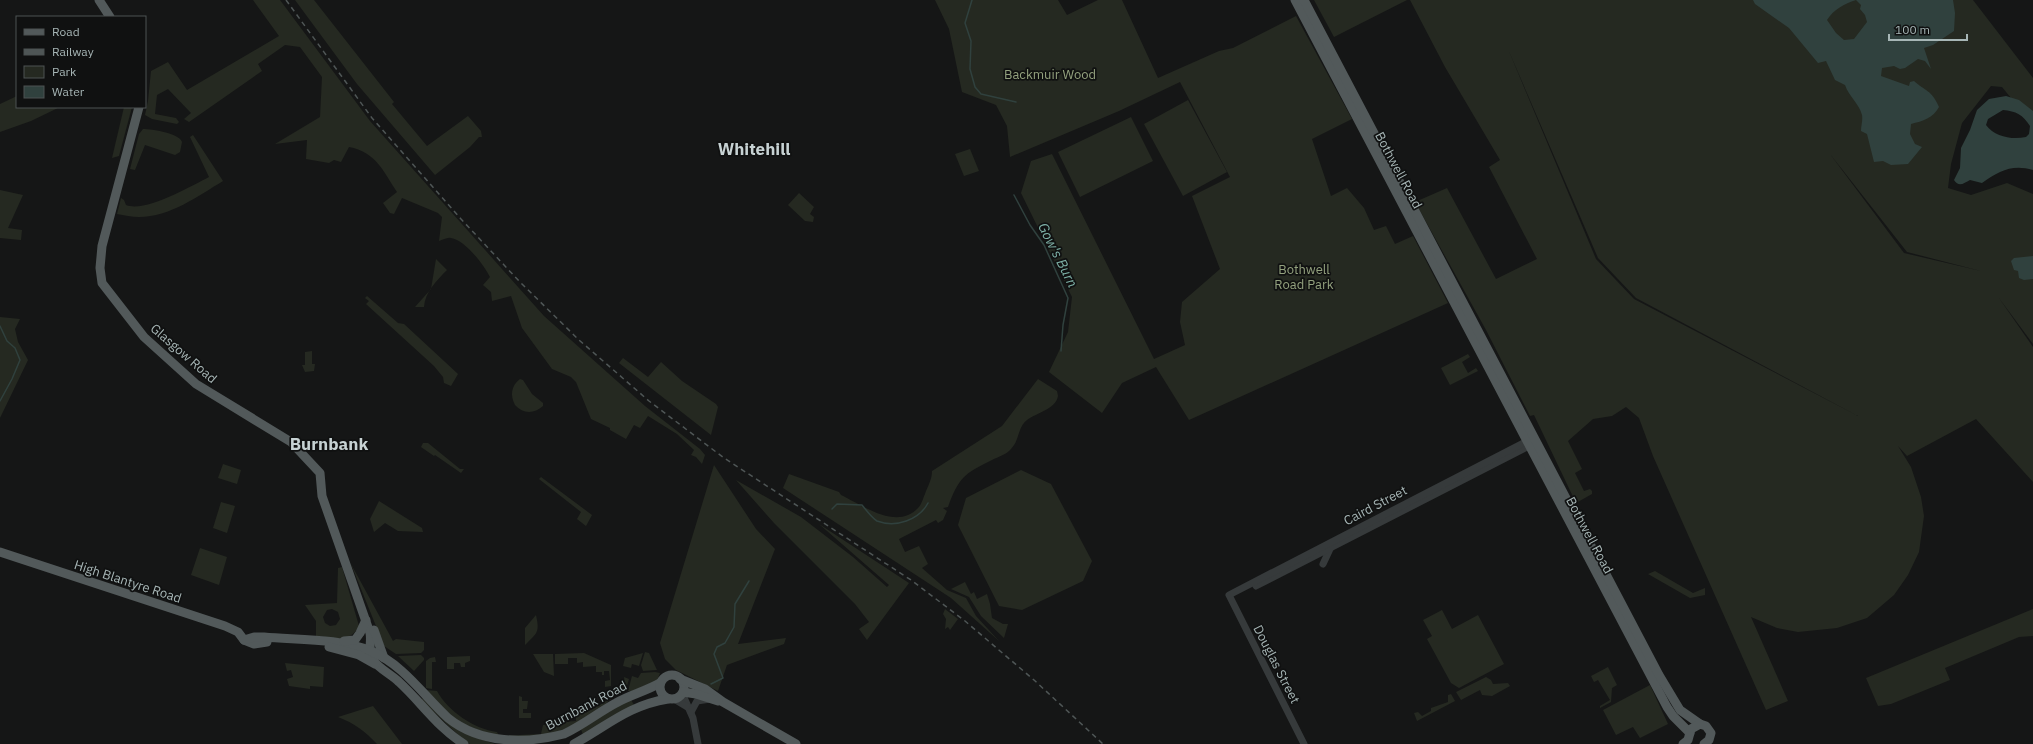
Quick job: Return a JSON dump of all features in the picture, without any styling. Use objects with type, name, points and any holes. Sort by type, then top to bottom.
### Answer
[{"type":"main road","points":[[99,0],[109,16]]},
{"type":"main road","name":"Bothwell Road","points":[[1295,0],[1303,5],[1478,341],[1659,675],[1680,710],[1708,728],[1710,733],[1708,742]]},
{"type":"main road","name":"Glasgow Road","points":[[139,108],[110,215],[101,256],[100,268],[102,283],[144,337],[196,384],[287,439],[320,473],[322,496],[366,620],[371,638],[370,650]]},
{"type":"main road","name":"Bothwell Road","points":[[1532,442],[1667,707],[1673,716],[1690,734],[1692,740],[1696,744]]},
{"type":"main road","name":"High Blantyre Road","points":[[0,552],[225,626],[238,632],[244,640]]},
{"type":"main road","points":[[244,640],[254,637],[264,637],[329,642],[355,640],[366,620]]},
{"type":"main road","name":"Glasgow Road","points":[[366,620],[372,628],[384,658]]},
{"type":"main road","points":[[244,640],[254,644],[268,642],[327,647],[359,655],[377,664]]},
{"type":"main road","name":"Burnbank Road","points":[[329,642],[370,650],[384,658],[397,667],[449,718],[474,734],[495,741],[524,744],[544,741],[564,734],[583,724],[615,703],[660,683]]},
{"type":"main road","points":[[359,655],[365,654],[370,650],[372,659],[398,681],[446,731],[464,744]]},
{"type":"main road","points":[[723,702],[696,694],[683,692],[671,699],[661,692],[660,683],[664,677],[670,675],[705,689],[723,702],[796,744]]},
{"type":"main road","points":[[680,679],[684,685],[683,692]]},
{"type":"main road","name":"Burnbank Road","points":[[576,743],[627,711],[645,704],[671,699]]},
{"type":"main road","points":[[564,734],[576,743],[578,733],[583,724]]},
{"type":"main road","points":[[1683,744],[1690,734],[1693,726],[1700,724]]},
{"type":"street","name":"Caird Street","points":[[1230,597],[1331,548],[1532,442]]},
{"type":"street","name":"Caird Street","points":[[1230,597],[1532,442]]},
{"type":"street","points":[[1323,564],[1325,555],[1331,548]]},
{"type":"street","name":"Douglas Street","points":[[1230,597],[1304,744]]},
{"type":"street","points":[[683,692],[690,710],[698,744]]},
{"type":"street","points":[[671,699],[690,710]]},
{"type":"street","points":[[690,710],[697,701],[710,699]]},
{"type":"green space","points":[[253,0],[280,0],[370,121],[544,316],[645,406],[700,449],[705,455],[702,464],[696,457],[691,455],[694,450],[677,434],[648,416],[640,428],[634,425],[626,439],[610,430],[610,428],[591,419],[576,382],[571,377],[552,369],[522,328],[511,296],[492,301],[491,292],[483,285],[490,277],[474,254],[462,243],[451,238],[439,241],[442,217],[438,213],[402,198],[394,214],[390,213],[383,203],[397,192],[383,170],[366,153],[349,147],[341,162],[334,160],[329,163],[306,159],[307,140],[275,144],[320,117],[322,77],[300,47],[285,45],[258,64],[262,71],[189,122],[184,119],[191,113],[168,89],[157,95],[155,114],[176,118],[179,122],[177,124],[152,119],[145,115],[151,71],[168,62],[187,90],[279,36]]},
{"type":"green space","points":[[295,0],[314,0],[394,102],[392,104],[427,146],[468,116],[481,131],[482,137],[479,137],[470,147],[435,175],[357,84]]},
{"type":"green space","name":"Bothwell Road Park","points":[[935,0],[1058,0],[1067,15],[1098,0],[1122,0],[1158,78],[1219,51],[1233,48],[1296,16],[1352,119],[1312,139],[1331,196],[1347,188],[1364,208],[1374,230],[1386,226],[1395,244],[1413,236],[1448,303],[1189,420],[1156,367],[1122,383],[1102,413],[1049,372],[1068,332],[1072,297],[1021,193],[1031,161],[1052,154],[1154,359],[1185,345],[1180,322],[1182,302],[1220,269],[1192,196],[1230,177],[1180,82],[1119,111],[1010,157],[1007,126],[996,105],[962,92],[949,29]]},
{"type":"green space","points":[[1314,0],[1407,0],[1334,37]]},
{"type":"green space","points":[[1410,0],[1973,0],[2033,78],[2033,125],[2002,87],[1991,86],[1962,123],[1951,164],[1948,188],[1971,195],[2007,183],[2033,194],[2033,344],[1999,298],[2033,347],[2033,482],[1976,419],[1907,456],[1898,446],[1911,467],[1921,497],[1924,516],[1919,552],[1908,575],[1894,595],[1867,618],[1837,628],[1798,632],[1777,628],[1751,617],[1788,701],[1766,710],[1653,456],[1639,418],[1626,407],[1612,416],[1593,419],[1568,441],[1582,469],[1575,473],[1584,491],[1590,489],[1592,491],[1592,494],[1576,503],[1534,415],[1530,416],[1486,330],[1415,202],[1447,188],[1496,279],[1537,259],[1489,167],[1500,160],[1445,67]],"holes":[[[1508,49],[1598,258],[1636,298],[1858,416],[1634,299],[1596,259]],[[1830,154],[1907,252],[1981,271],[1904,253]]]},
{"type":"green space","points":[[16,96],[16,108],[58,108],[31,121],[0,132],[0,104]]},
{"type":"green space","points":[[1188,100],[1227,172],[1183,196],[1144,124]]},
{"type":"green space","points":[[124,108],[132,108],[119,156],[112,158]]},
{"type":"green space","points":[[1131,117],[1153,161],[1080,197],[1058,152]]},
{"type":"green space","points":[[143,129],[159,131],[176,136],[182,142],[180,152],[175,155],[145,145],[135,170],[130,169],[139,134]]},
{"type":"green space","points":[[193,135],[223,181],[173,210],[150,216],[139,217],[117,214],[121,198],[124,200],[126,205],[144,205],[156,202],[180,192],[209,177],[190,137]]},
{"type":"green space","points":[[970,149],[979,171],[964,176],[955,154]]},
{"type":"green space","points":[[0,190],[23,195],[8,228],[22,230],[21,240],[0,238]]},
{"type":"green space","points":[[799,193],[814,207],[810,214],[814,217],[813,222],[805,221],[788,205]]},
{"type":"green space","points":[[436,259],[447,270],[431,288]]},
{"type":"green space","points":[[430,291],[424,307],[415,307]]},
{"type":"green space","points":[[367,296],[398,323],[404,324],[458,374],[451,386],[444,383],[443,377],[434,366],[366,304],[369,301],[365,298]]},
{"type":"green space","points":[[0,317],[20,319],[15,329],[18,342],[28,360],[0,418]]},
{"type":"green space","points":[[312,351],[312,364],[315,364],[314,371],[305,372],[302,365],[305,365],[305,352]]},
{"type":"green space","points":[[1468,354],[1470,357],[1462,362],[1468,373],[1476,368],[1478,371],[1450,385],[1441,368]]},
{"type":"green space","points":[[623,358],[648,377],[661,362],[682,381],[716,404],[718,407],[711,435],[619,363]]},
{"type":"green space","points":[[520,379],[523,380],[532,394],[543,403],[543,406],[540,409],[529,412],[521,410],[515,405],[512,398],[512,391]]},
{"type":"green space","points":[[1038,379],[1057,391],[1058,396],[1054,404],[1031,417],[1024,423],[1016,442],[1009,451],[975,469],[959,483],[948,507],[943,508],[947,511],[943,520],[938,523],[936,520],[899,539],[905,552],[919,546],[928,564],[922,568],[947,590],[966,598],[976,616],[999,641],[951,598],[783,488],[789,474],[839,492],[841,495],[869,510],[880,514],[890,517],[900,517],[910,514],[918,508],[921,503],[931,480],[932,471],[1002,426]]},
{"type":"green space","points":[[423,443],[428,443],[460,469],[464,469],[461,473],[435,455],[434,456],[421,447]]},
{"type":"green space","points":[[223,464],[241,470],[237,484],[218,478]]},
{"type":"green space","points":[[714,465],[756,529],[775,549],[738,644],[786,638],[784,644],[727,665],[718,691],[676,670],[665,659],[660,643]]},
{"type":"green space","points":[[1021,470],[1051,484],[1092,561],[1083,581],[1022,610],[999,606],[958,525],[966,498]]},
{"type":"green space","points":[[541,477],[592,515],[586,526],[577,519],[581,512],[539,479]]},
{"type":"green space","points":[[736,480],[801,517],[853,557],[887,587],[889,585],[819,524],[909,583],[867,640],[859,629],[869,622],[855,604],[774,523]]},
{"type":"green space","points":[[379,501],[422,528],[423,532],[398,531],[385,523],[374,532],[370,519]]},
{"type":"green space","points":[[221,502],[235,506],[227,533],[213,528]]},
{"type":"green space","points":[[200,548],[227,557],[219,585],[191,575]]},
{"type":"green space","points":[[351,564],[393,641],[396,639],[424,642],[424,650],[421,653],[396,654],[384,646]]},
{"type":"green space","points":[[342,567],[359,626],[355,632],[346,637],[335,638],[316,636],[316,621],[305,605],[337,603],[338,568]],"holes":[[[332,609],[338,612],[340,619],[336,625],[330,626],[325,623],[323,617],[327,610]]]},
{"type":"green space","points":[[1655,571],[1693,593],[1705,588],[1705,595],[1690,598],[1648,574]]},
{"type":"green space","points":[[965,582],[971,594],[974,592],[977,599],[987,594],[992,618],[1003,624],[1008,624],[1004,638],[981,616],[969,597],[951,589]]},
{"type":"green space","points":[[945,609],[958,619],[950,630],[948,627],[945,629],[946,619],[943,614]]},
{"type":"green space","points":[[2033,609],[2033,636],[2019,637],[1945,668],[1950,680],[1891,704],[1878,706],[1866,678]]},
{"type":"green space","points":[[1442,610],[1452,629],[1478,615],[1504,664],[1459,688],[1451,683],[1427,639],[1432,636],[1423,620]]},
{"type":"green space","points":[[536,615],[538,626],[536,632],[525,645],[525,628]]},
{"type":"green space","points":[[645,652],[649,653],[657,670],[643,671],[641,665]]},
{"type":"green space","points":[[584,653],[611,665],[611,686],[605,687],[605,681],[610,680],[609,671],[604,671],[604,675],[602,675],[602,672],[596,672],[596,666],[583,667],[583,662],[577,663],[577,658],[568,658],[568,664],[555,664],[555,654]]},
{"type":"green space","points":[[643,653],[639,666],[632,664],[631,668],[623,666],[625,658]]},
{"type":"green space","points":[[533,654],[553,654],[554,676],[544,672]]},
{"type":"green space","points":[[421,655],[424,660],[414,671],[398,656]]},
{"type":"green space","points":[[470,656],[470,661],[465,663],[465,667],[461,667],[460,663],[454,663],[454,669],[447,669],[447,657]]},
{"type":"green space","points":[[435,657],[436,662],[432,662],[432,689],[426,688],[426,661]]},
{"type":"green space","points":[[285,663],[324,667],[323,687],[310,686],[310,689],[289,686],[287,679],[293,677],[291,670],[287,671]]},
{"type":"green space","points":[[1608,667],[1617,685],[1612,688],[1611,702],[1600,708],[1600,706],[1610,700],[1598,680],[1594,682],[1591,676]]},
{"type":"green space","points":[[641,673],[660,673],[657,681],[632,691],[628,691],[632,676],[638,678]]},
{"type":"green space","points":[[624,677],[629,679],[626,689],[611,696],[620,686],[625,685]]},
{"type":"green space","points":[[1486,677],[1491,680],[1493,684],[1508,683],[1510,686],[1492,696],[1482,695],[1480,690],[1461,700],[1456,692]]},
{"type":"green space","points":[[1650,685],[1668,724],[1640,738],[1633,727],[1616,735],[1603,710]]},
{"type":"green space","points":[[426,690],[437,691],[448,705],[462,718],[479,727],[497,732],[499,736],[541,734],[543,725],[559,723],[559,718],[561,718],[562,722],[576,721],[576,716],[594,708],[610,697],[611,699],[600,709],[561,732],[506,740],[463,724],[446,711]]},
{"type":"green space","points":[[1451,694],[1455,701],[1417,721],[1414,713],[1418,712],[1422,716],[1431,711],[1431,708],[1448,702],[1448,695]]},
{"type":"green space","points":[[519,696],[522,697],[522,701],[528,701],[527,709],[523,709],[523,713],[531,713],[531,718],[519,718]]},
{"type":"green space","points":[[424,697],[474,737],[495,744],[470,744],[466,742],[421,700]]},
{"type":"green space","points":[[630,698],[634,705],[583,735],[581,729]]},
{"type":"green space","points":[[373,706],[402,744],[377,744],[359,728],[338,717]]},
{"type":"water","points":[[1753,0],[1856,0],[1953,0],[1955,13],[1954,31],[1933,45],[1924,48],[1931,69],[1925,61],[1918,59],[1905,68],[1900,69],[1894,66],[1882,68],[1881,76],[1909,86],[1910,82],[1914,81],[1934,97],[1939,107],[1934,114],[1920,122],[1911,124],[1910,134],[1915,144],[1922,147],[1908,164],[1891,165],[1883,161],[1874,162],[1867,134],[1861,131],[1861,111],[1845,85],[1835,80],[1826,61],[1818,63],[1789,28],[1755,4]],"holes":[[[1856,0],[1861,5],[1860,9],[1865,15],[1867,22],[1854,39],[1844,40],[1836,33],[1827,20],[1836,10],[1847,3]]]},
{"type":"water","points":[[2006,96],[2019,100],[2033,111],[2033,170],[2025,168],[2012,168],[1994,175],[1982,183],[1970,180],[1962,184],[1958,184],[1954,180],[1960,168],[1961,148],[1970,130],[1977,110],[1989,99]],"holes":[[[2003,110],[2022,116],[2030,126],[2029,134],[2026,137],[2004,137],[1994,132],[1986,125],[1988,119]]]},
{"type":"water","points":[[2033,256],[2033,279],[2024,280],[2019,278],[2018,271],[2014,270],[2011,261],[2014,258]]},
{"type":"waterway","points":[[972,0],[965,23],[971,41],[970,69],[975,87],[981,94],[1016,102]]},
{"type":"waterway","name":"Gow's Burn","points":[[1014,195],[1030,225],[1044,245],[1068,298],[1063,325],[1061,351]]},
{"type":"waterway","points":[[0,326],[7,341],[15,348],[20,360],[0,401]]},
{"type":"waterway","points":[[832,509],[837,504],[862,505],[877,521],[892,524],[913,518],[919,514],[928,503]]},
{"type":"waterway","points":[[711,684],[723,678],[714,654],[717,647],[725,643],[734,627],[735,604],[749,581]]},
{"type":"railway","points":[[286,0],[372,118],[461,219],[519,281],[579,340],[649,401],[724,458],[911,580],[965,621],[1034,680],[1103,744]]},
{"type":"district","name":"Whitehill","points":[[754,149]]},
{"type":"district","name":"Burnbank","points":[[329,444]]},
{"type":"park label","name":"Backmuir Wood","points":[[1050,74]]}]
